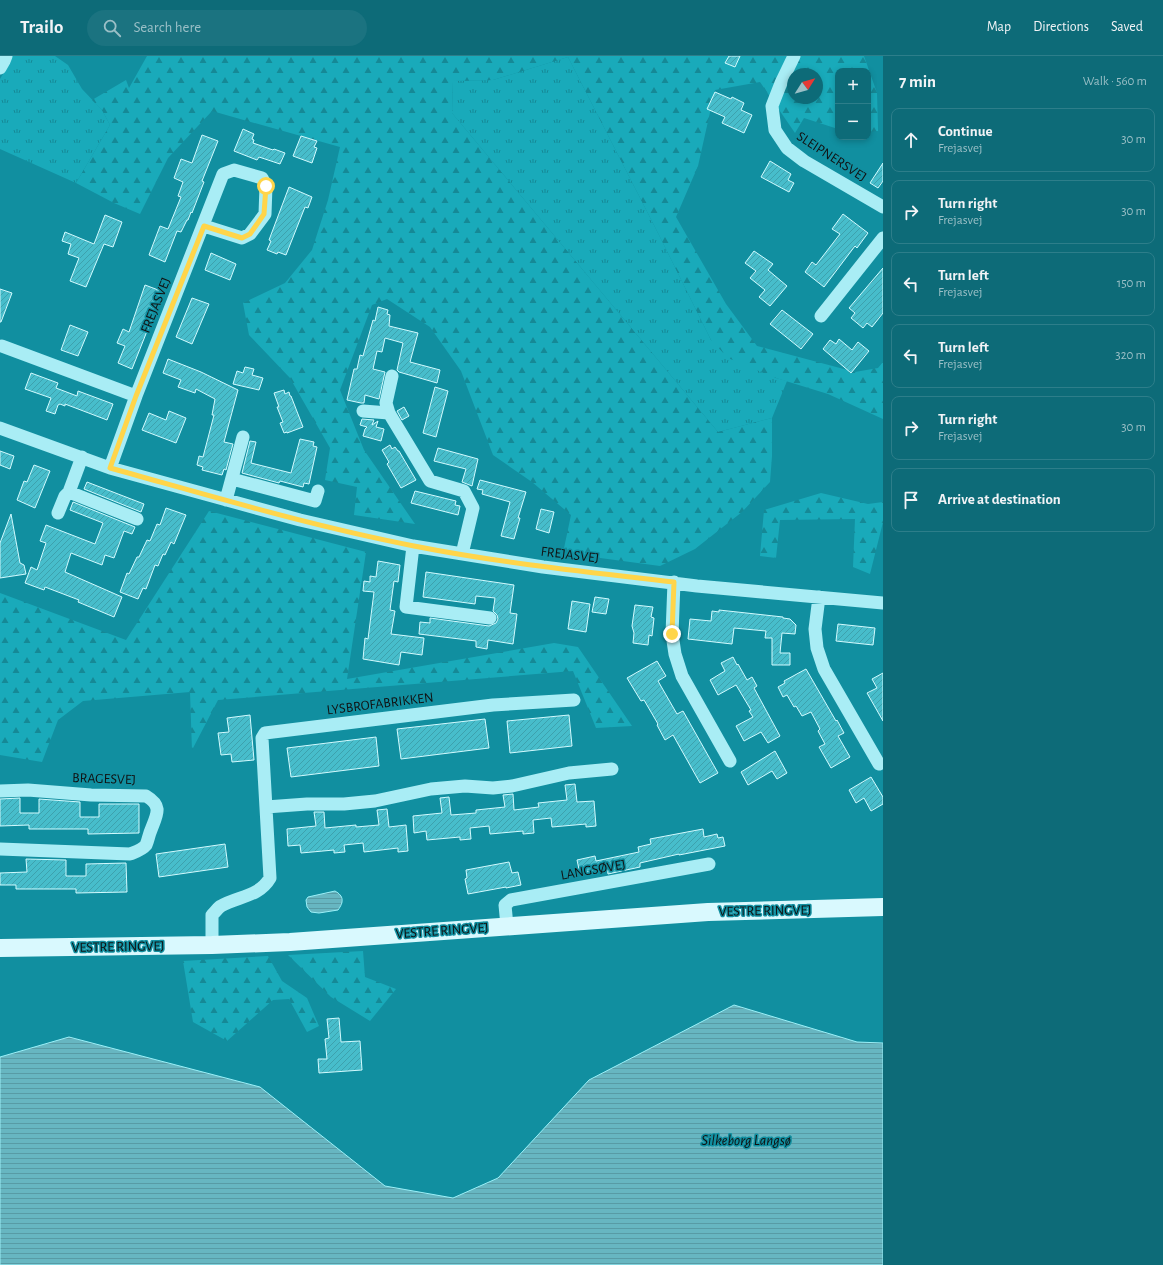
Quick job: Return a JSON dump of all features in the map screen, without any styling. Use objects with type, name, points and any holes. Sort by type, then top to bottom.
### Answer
[{"type":"main road","name":"VESTRE RINGVEJ","points":[[0,948],[212,945],[290,942],[708,912],[883,908]]},
{"type":"street","points":[[0,68],[6,56]]},
{"type":"street","name":"SLEIPNERSVEJ","points":[[794,56],[772,106],[775,130],[787,148],[804,161],[883,207]]},
{"type":"street","name":"FREJASVEJ","points":[[110,468],[136,396],[204,226],[223,174],[234,170],[262,178],[266,186],[264,214],[250,234],[242,238],[204,226]]},
{"type":"street","points":[[821,316],[883,238]]},
{"type":"street","points":[[2,346],[136,396]]},
{"type":"street","points":[[392,376],[386,402],[389,413],[430,481],[464,491],[473,508],[462,554]]},
{"type":"street","points":[[363,411],[389,413]]},
{"type":"street","name":"FREJASVEJ","points":[[0,428],[110,468],[300,520],[413,546],[543,567],[697,586],[883,603]]},
{"type":"street","points":[[226,500],[243,437]]},
{"type":"street","points":[[58,513],[65,496],[69,492],[82,457]]},
{"type":"street","points":[[232,479],[316,501],[318,490]]},
{"type":"street","points":[[69,492],[137,519]]},
{"type":"street","points":[[413,546],[406,607],[490,618]]},
{"type":"street","points":[[674,582],[672,634],[675,654],[682,676],[730,761]]},
{"type":"street","points":[[819,596],[815,630],[817,648],[824,669],[879,764]]},
{"type":"street","name":"LYSBROFABRIKKEN","points":[[212,945],[212,915],[220,906],[256,892],[266,885],[270,878],[262,738],[265,733],[493,705],[574,700]]},
{"type":"street","points":[[266,807],[307,804],[344,804],[375,801],[431,789],[465,786],[493,788],[512,786],[569,773],[612,769]]},
{"type":"street","name":"BRAGESVEJ","points":[[0,791],[28,790],[91,795],[146,796],[156,805],[158,812],[145,845],[130,854],[0,849]]},
{"type":"street","name":"LANGSØVEJ","points":[[507,926],[505,905],[511,900],[709,864]]},
{"type":"green space","points":[[11,56],[55,56],[68,65],[82,89],[102,110],[110,125],[76,183],[0,149],[0,79]]},
{"type":"green space","points":[[147,56],[864,56],[868,68],[835,68],[835,128],[804,118],[795,133],[760,82],[715,90],[698,166],[676,217],[726,304],[757,346],[855,372],[878,368],[883,362],[883,419],[828,394],[776,378],[728,358],[711,340],[568,57],[493,80],[453,81],[452,113],[718,432],[772,418],[770,482],[742,512],[695,549],[660,566],[563,553],[571,515],[532,482],[493,455],[461,371],[430,327],[387,299],[372,305],[340,390],[364,450],[415,524],[354,515],[357,487],[325,480],[330,448],[290,378],[249,335],[243,303],[285,283],[312,250],[328,200],[340,147],[212,111],[168,158],[140,214],[114,203],[76,183],[110,125],[102,110],[92,100],[126,80],[129,88]]},
{"type":"green space","points":[[568,57],[711,340],[776,378],[787,381],[772,418],[718,432],[452,113],[453,81],[493,80]]},
{"type":"green space","points":[[871,76],[877,93],[878,131],[871,132]]},
{"type":"green space","points":[[821,493],[868,504],[883,502],[883,522],[870,574],[853,567],[855,519],[780,520],[776,558],[760,556],[764,510]]},
{"type":"green space","points":[[209,511],[366,552],[347,679],[554,643],[578,647],[632,726],[596,728],[573,671],[218,700],[192,750],[190,692],[83,701],[58,720],[42,762],[0,755],[0,593],[126,640]]},
{"type":"green space","points":[[363,951],[365,977],[396,989],[370,1021],[331,997],[288,955]]},
{"type":"green space","points":[[268,956],[282,981],[307,998],[319,1026],[307,1032],[289,999],[273,1000],[227,1041],[193,1022],[183,961]]},
{"type":"water","points":[[335,891],[342,899],[338,910],[319,913],[311,912],[307,907],[306,900],[308,897]]},
{"type":"water","name":"Silkeborg Langsø","points":[[734,1005],[857,1042],[883,1043],[883,1265],[0,1265],[0,1057],[69,1037],[260,1087],[385,1186],[453,1198],[498,1178],[589,1080]]},
{"type":"building","points":[[729,56],[740,56],[735,67],[725,63]]},
{"type":"building","points":[[715,92],[731,99],[732,97],[744,103],[741,110],[752,115],[744,133],[722,123],[725,117],[707,109]]},
{"type":"building","points":[[243,129],[254,134],[252,139],[254,140],[253,143],[285,153],[280,164],[259,157],[257,160],[234,151]]},
{"type":"building","points":[[202,135],[218,141],[202,181],[204,182],[192,213],[191,212],[181,232],[177,231],[165,262],[149,255],[160,226],[168,229],[181,197],[178,196],[183,182],[174,178],[181,159],[192,163]]},
{"type":"building","points":[[301,136],[317,141],[314,147],[317,148],[312,163],[293,156]]},
{"type":"building","points":[[770,161],[791,174],[788,180],[794,183],[789,192],[761,177]]},
{"type":"building","points":[[883,163],[883,181],[878,188],[870,183]]},
{"type":"building","points":[[289,187],[312,197],[308,208],[305,207],[286,255],[278,252],[277,254],[267,250],[271,241],[269,240]]},
{"type":"building","points":[[843,214],[868,233],[857,248],[855,246],[824,287],[805,272],[812,262],[816,265],[840,234],[832,229]]},
{"type":"building","points":[[105,215],[122,222],[113,247],[104,244],[86,287],[70,281],[79,258],[68,254],[71,244],[62,241],[65,232],[94,244]]},
{"type":"building","points":[[754,251],[773,264],[768,270],[787,286],[770,306],[759,297],[765,290],[750,278],[756,271],[745,263]]},
{"type":"building","points":[[211,253],[236,264],[230,280],[205,270]]},
{"type":"building","points":[[883,268],[883,313],[872,327],[867,323],[863,328],[851,318],[855,313],[849,308]]},
{"type":"building","points":[[145,285],[161,291],[151,316],[153,316],[132,369],[118,363],[125,346],[117,343],[123,329],[129,332]]},
{"type":"building","points":[[0,289],[12,293],[1,322],[0,322]]},
{"type":"building","points":[[192,298],[209,304],[192,344],[176,337]]},
{"type":"building","points":[[378,307],[388,310],[387,314],[390,315],[389,326],[418,333],[410,362],[440,370],[437,383],[399,372],[397,370],[403,343],[385,338],[382,352],[377,351],[373,369],[385,372],[379,399],[365,395],[364,403],[347,400],[354,369],[357,369],[360,355],[363,356],[373,320],[375,321]]},
{"type":"building","points":[[782,310],[813,334],[801,349],[770,324]]},
{"type":"building","points":[[70,325],[88,332],[78,356],[61,350]]},
{"type":"building","points":[[839,339],[852,350],[858,342],[869,351],[851,373],[823,349],[830,340],[836,344]]},
{"type":"building","points":[[168,359],[201,372],[238,390],[224,442],[233,444],[226,470],[224,469],[222,475],[202,470],[203,467],[197,465],[199,456],[203,457],[214,415],[212,415],[215,399],[196,389],[195,393],[178,387],[181,380],[163,373]]},
{"type":"building","points":[[245,367],[254,369],[252,375],[263,378],[259,390],[233,384],[237,371],[243,373]]},
{"type":"building","points":[[31,373],[58,383],[56,388],[77,396],[78,391],[113,404],[107,420],[65,404],[65,406],[60,404],[58,405],[55,414],[46,411],[51,398],[25,389]]},
{"type":"building","points":[[435,387],[448,391],[436,437],[423,433]]},
{"type":"building","points":[[284,390],[285,394],[289,392],[303,427],[287,433],[284,433],[280,423],[283,422],[277,407],[279,407],[274,393]]},
{"type":"building","points":[[404,407],[409,416],[402,420],[397,411]]},
{"type":"building","points":[[169,411],[186,418],[176,443],[142,430],[149,413],[166,420]]},
{"type":"building","points":[[362,419],[374,420],[372,425],[378,421],[376,427],[384,429],[381,441],[363,436],[367,427],[360,425]]},
{"type":"building","points":[[300,439],[314,442],[313,446],[317,447],[309,484],[304,483],[303,487],[280,481],[279,483],[242,473],[250,441],[256,442],[251,463],[291,473]]},
{"type":"building","points":[[390,445],[392,449],[395,447],[399,451],[416,480],[401,488],[387,464],[389,462],[382,450]]},
{"type":"building","points":[[438,448],[478,459],[472,486],[462,482],[466,469],[434,461]]},
{"type":"building","points":[[0,451],[14,456],[10,469],[0,465]]},
{"type":"building","points":[[34,465],[50,471],[35,508],[17,500],[24,481],[27,482]]},
{"type":"building","points":[[480,480],[526,492],[518,518],[520,518],[514,539],[501,536],[510,502],[482,494],[483,490],[477,489]]},
{"type":"building","points":[[87,482],[144,504],[141,512],[84,489]]},
{"type":"building","points":[[415,491],[456,501],[455,505],[460,506],[458,515],[411,503]]},
{"type":"building","points":[[73,502],[135,527],[132,534],[124,531],[114,558],[105,555],[102,565],[71,553],[65,572],[122,597],[114,617],[78,602],[79,600],[45,587],[44,590],[25,583],[31,567],[37,570],[46,543],[40,541],[46,525],[95,544],[103,523],[70,510]]},
{"type":"building","points":[[166,508],[186,515],[174,544],[171,542],[165,555],[163,554],[158,566],[155,565],[146,589],[143,588],[138,599],[120,592],[127,573],[129,574],[147,540],[150,541],[157,524],[160,525]]},
{"type":"building","points":[[541,509],[554,512],[549,533],[536,529]]},
{"type":"building","points":[[11,514],[20,563],[24,565],[26,574],[0,578],[0,543]]},
{"type":"building","points":[[378,561],[400,565],[398,582],[394,581],[390,610],[395,611],[391,634],[424,638],[422,655],[401,652],[399,665],[363,659],[365,638],[368,639],[374,592],[363,591],[364,581],[370,582],[370,576],[376,577]]},
{"type":"building","points":[[426,572],[514,585],[510,613],[517,614],[513,644],[488,640],[487,649],[476,647],[476,641],[419,634],[420,622],[430,623],[430,618],[489,626],[496,623],[498,619],[497,615],[493,611],[495,598],[476,596],[475,604],[423,597]]},
{"type":"building","points":[[595,597],[609,599],[606,614],[592,612]]},
{"type":"building","points":[[572,601],[590,604],[586,632],[568,629]]},
{"type":"building","points":[[635,605],[653,607],[651,617],[654,618],[652,636],[649,635],[648,645],[633,643],[634,633],[632,626]]},
{"type":"building","points":[[719,610],[790,619],[796,625],[795,634],[782,633],[780,653],[790,653],[790,665],[772,665],[772,638],[765,638],[766,631],[734,628],[732,644],[688,639],[690,619],[711,621],[712,611],[719,612]]},
{"type":"building","points":[[838,624],[875,628],[873,645],[836,641]]},
{"type":"building","points":[[733,657],[747,680],[752,677],[757,686],[754,688],[780,736],[768,743],[761,732],[744,741],[736,726],[753,717],[749,711],[751,710],[736,685],[718,695],[710,680],[725,671],[721,663]]},
{"type":"building","points":[[657,661],[666,676],[658,681],[677,714],[683,711],[718,773],[700,783],[673,735],[665,740],[657,725],[658,724],[644,700],[641,701],[627,678]]},
{"type":"building","points":[[806,669],[844,733],[838,736],[850,757],[831,768],[819,747],[825,744],[818,731],[820,729],[811,712],[802,716],[796,706],[794,707],[787,695],[783,697],[778,687],[785,683],[784,681]]},
{"type":"building","points":[[883,673],[883,721],[867,693],[877,688],[872,679]]},
{"type":"building","points":[[250,715],[254,760],[232,762],[231,754],[221,755],[218,733],[229,732],[227,718]]},
{"type":"building","points":[[569,715],[572,746],[510,753],[507,721]]},
{"type":"building","points":[[485,719],[489,748],[401,759],[397,729]]},
{"type":"building","points":[[376,737],[379,766],[291,777],[287,748]]},
{"type":"building","points":[[775,751],[787,773],[777,779],[772,771],[748,785],[741,772]]},
{"type":"building","points":[[871,777],[883,797],[883,804],[871,811],[864,798],[856,803],[849,790]]},
{"type":"building","points":[[575,784],[577,802],[594,801],[596,826],[586,827],[586,824],[552,827],[551,818],[533,820],[534,833],[523,834],[523,831],[490,834],[489,826],[470,828],[471,839],[460,840],[460,837],[427,840],[426,831],[414,833],[413,816],[442,813],[440,798],[449,797],[451,815],[476,813],[476,810],[505,807],[503,795],[513,794],[514,810],[539,807],[538,803],[567,800],[565,785]]},
{"type":"building","points":[[20,798],[20,813],[39,813],[39,799],[80,802],[80,817],[99,817],[99,804],[139,804],[139,833],[88,834],[88,829],[29,829],[29,825],[0,826],[0,799]]},
{"type":"building","points":[[387,809],[389,827],[406,825],[408,851],[398,852],[398,848],[364,852],[363,843],[344,845],[345,852],[334,853],[334,850],[301,853],[300,845],[288,846],[287,829],[316,826],[314,812],[324,812],[325,828],[356,825],[356,827],[379,825],[377,810]]},
{"type":"building","points":[[703,829],[704,837],[717,834],[718,838],[723,837],[725,846],[640,863],[640,867],[608,874],[607,867],[580,874],[577,860],[595,856],[596,861],[639,852],[638,847],[651,844],[650,839]]},
{"type":"building","points":[[225,844],[228,867],[159,877],[156,854]]},
{"type":"building","points":[[26,859],[66,860],[66,876],[86,876],[86,864],[126,863],[127,892],[76,893],[76,889],[16,889],[16,885],[0,885],[0,873],[27,872]]},
{"type":"building","points":[[509,862],[512,873],[518,872],[521,885],[468,894],[465,879],[467,878],[466,870]]},
{"type":"building","points":[[339,1018],[341,1042],[360,1041],[362,1070],[319,1073],[318,1059],[327,1059],[325,1039],[329,1038],[327,1019]]},
{"type":"route","points":[[266,186],[264,214],[250,234],[242,238],[204,226],[136,396],[110,468],[300,520],[413,546],[543,567],[674,582],[672,634]]}]
